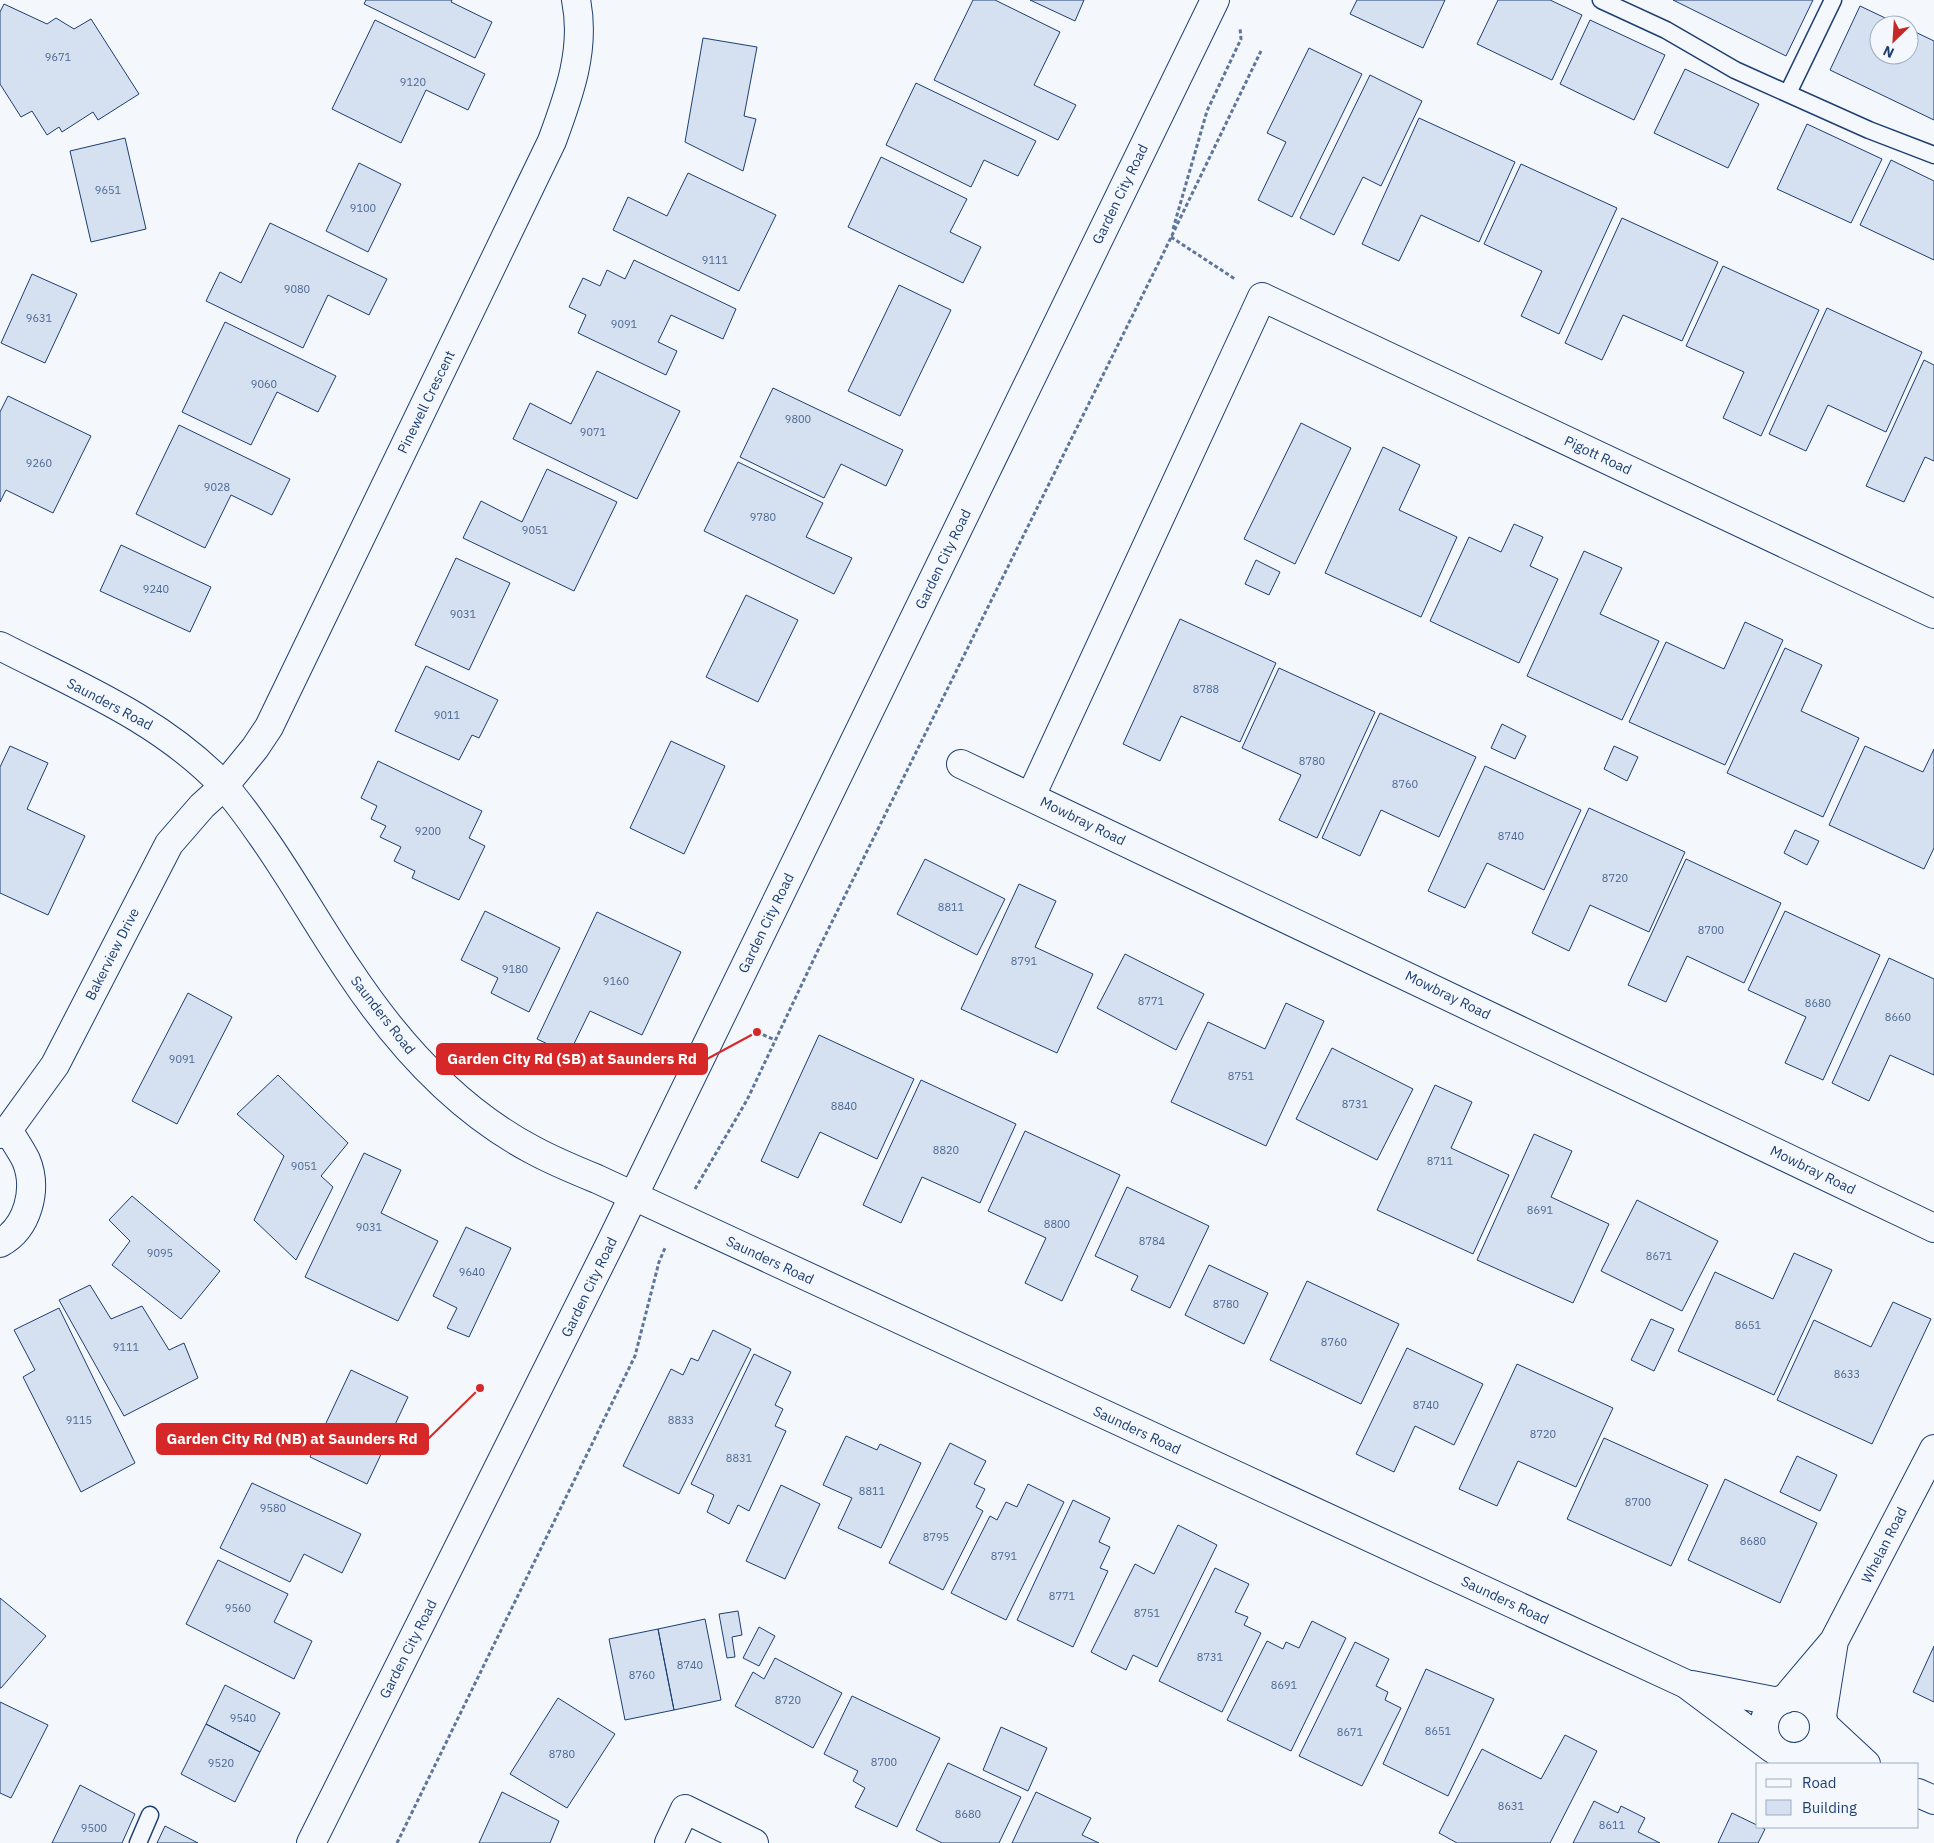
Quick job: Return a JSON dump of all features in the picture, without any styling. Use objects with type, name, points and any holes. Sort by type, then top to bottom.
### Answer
[{"type":"street","name":"Pinewell Crescent","points":[[224,786],[269,727],[552,141],[566,105],[578,57],[576,0]]},
{"type":"street","name":"Garden City Road","points":[[311,1843],[632,1197],[1215,0]]},
{"type":"street","name":"Pigott Road","points":[[1262,297],[1934,614]]},
{"type":"street","points":[[1031,796],[1262,297]]},
{"type":"street","name":"Saunders Road","points":[[0,646],[123,709],[161,731],[198,760],[224,786],[253,823],[292,879],[349,971],[386,1023],[428,1070],[461,1100],[506,1134],[547,1157],[597,1178],[632,1197],[1686,1684],[1773,1749]]},
{"type":"street","name":"Mowbray Road","points":[[961,764],[1934,1228]]},
{"type":"street","name":"Bakerview Drive","points":[[0,1243],[6,1240],[20,1225],[29,1206],[31,1190],[26,1162],[4,1132],[55,1065],[169,844],[202,806],[224,786]]},
{"type":"street","name":"Whelan Road","points":[[1782,1700],[1834,1641],[1934,1449]]},
{"type":"street","name":"Whelan Road","points":[[1823,1721],[1834,1641]]},
{"type":"street","name":"Saunders Road","points":[[1686,1684],[1782,1700]]},
{"type":"street","points":[[1836,1763],[1801,1756],[1791,1757],[1773,1749],[1767,1742],[1764,1733],[1764,1723],[1772,1706],[1782,1700],[1799,1697],[1808,1701],[1816,1707],[1823,1721],[1865,1763]]},
{"type":"street","points":[[1801,1756],[1810,1752],[1818,1745],[1822,1736],[1823,1721]]},
{"type":"street","points":[[1919,1792],[1934,1800]]},
{"type":"street","points":[[669,1843],[685,1809],[754,1843]]},
{"type":"lane","points":[[1601,0],[1666,30],[1735,70],[1869,130],[1934,155]]},
{"type":"lane","points":[[1788,93],[1833,0]]},
{"type":"lane","points":[[138,1843],[150,1815]]},
{"type":"path","points":[[1171,236],[1207,111],[1241,40],[1239,20]]},
{"type":"path","points":[[695,1189],[747,1100],[824,937],[967,652],[1261,51]]},
{"type":"path","points":[[1171,236],[1262,297]]},
{"type":"path","points":[[757,1032],[775,1040]]},
{"type":"path","points":[[397,1843],[635,1356],[658,1262]]},
{"type":"building","points":[[366,0],[452,0],[451,2],[492,22],[475,58],[364,4]]},
{"type":"building","points":[[973,0],[995,0],[1060,32],[1034,85],[1076,105],[1058,140],[934,80]]},
{"type":"building","points":[[1030,0],[1084,0],[1075,21]]},
{"type":"building","points":[[1357,0],[1445,0],[1423,48],[1350,14]]},
{"type":"building","points":[[1498,0],[1550,0],[1582,15],[1552,80],[1477,44]]},
{"type":"building","points":[[1673,0],[1813,0],[1786,56]]},
{"type":"building","points":[[4,4],[47,24],[56,18],[74,29],[91,19],[139,94],[98,120],[93,112],[62,132],[59,127],[47,135],[32,111],[21,117],[0,84],[0,12]]},
{"type":"building","points":[[1860,6],[1879,15],[1869,15],[1869,65],[1919,65],[1919,34],[1934,41],[1934,120],[1830,70]]},
{"type":"building","points":[[375,20],[485,74],[468,110],[426,90],[401,143],[332,109]]},
{"type":"building","points":[[1590,20],[1665,55],[1634,120],[1560,84]]},
{"type":"building","points":[[703,38],[757,47],[744,116],[756,119],[743,171],[685,142]]},
{"type":"building","points":[[1309,48],[1362,74],[1292,217],[1258,200],[1286,142],[1267,133]]},
{"type":"building","points":[[1685,69],[1759,104],[1728,168],[1654,133]]},
{"type":"building","points":[[1370,75],[1422,101],[1381,186],[1363,177],[1334,235],[1300,218]]},
{"type":"building","points":[[916,83],[1036,141],[1018,176],[984,160],[971,187],[886,145]]},
{"type":"building","points":[[1419,118],[1515,162],[1479,242],[1421,215],[1399,261],[1362,244]]},
{"type":"building","points":[[1807,124],[1882,159],[1851,223],[1777,189]]},
{"type":"building","points":[[125,138],[146,229],[91,242],[70,151]]},
{"type":"building","points":[[881,157],[967,199],[950,232],[981,247],[963,283],[848,227]]},
{"type":"building","points":[[1891,160],[1934,181],[1934,260],[1860,225]]},
{"type":"building","points":[[359,163],[401,184],[368,252],[326,231]]},
{"type":"building","points":[[1521,164],[1617,208],[1559,334],[1521,316],[1542,271],[1484,244]]},
{"type":"building","points":[[688,173],[776,215],[739,291],[613,230],[628,197],[667,216]]},
{"type":"building","points":[[1622,218],[1718,262],[1682,341],[1623,315],[1602,360],[1565,343]]},
{"type":"building","points":[[270,223],[387,279],[369,315],[328,295],[303,348],[206,301],[220,272],[241,283]]},
{"type":"building","points":[[634,260],[736,309],[723,339],[671,315],[658,342],[677,351],[666,375],[578,333],[586,315],[569,307],[583,278],[600,286],[607,270],[625,279]]},
{"type":"building","points":[[1723,266],[1819,310],[1761,436],[1723,418],[1744,372],[1686,346]]},
{"type":"building","points":[[32,274],[77,294],[45,363],[1,343]]},
{"type":"building","points":[[899,285],[951,310],[900,416],[848,391]]},
{"type":"building","points":[[1827,308],[1922,352],[1886,432],[1828,405],[1806,451],[1769,434]]},
{"type":"building","points":[[225,322],[336,376],[318,412],[277,392],[251,445],[182,412]]},
{"type":"building","points":[[1924,360],[1934,365],[1934,461],[1925,457],[1904,502],[1866,486]]},
{"type":"building","points":[[597,371],[680,411],[637,499],[513,439],[530,403],[571,424]]},
{"type":"building","points":[[773,388],[903,450],[886,486],[841,464],[824,498],[740,457]]},
{"type":"building","points":[[8,396],[91,436],[53,513],[6,490],[0,502],[0,412]]},
{"type":"building","points":[[1301,423],[1351,448],[1295,564],[1244,539]]},
{"type":"building","points":[[179,425],[290,479],[272,515],[231,495],[205,548],[136,514]]},
{"type":"building","points":[[1383,447],[1420,465],[1399,510],[1457,537],[1421,617],[1325,573]]},
{"type":"building","points":[[738,462],[823,503],[806,537],[852,558],[834,594],[704,531]]},
{"type":"building","points":[[547,469],[617,502],[574,591],[463,538],[481,501],[522,522]]},
{"type":"building","points":[[1514,524],[1543,537],[1530,566],[1558,579],[1519,663],[1430,621],[1469,537],[1501,552]]},
{"type":"building","points":[[121,545],[211,587],[190,632],[100,591]]},
{"type":"building","points":[[1584,551],[1622,568],[1600,614],[1659,641],[1622,720],[1527,676]]},
{"type":"building","points":[[456,558],[510,583],[469,670],[415,645]]},
{"type":"building","points":[[1256,560],[1280,572],[1269,595],[1245,584]]},
{"type":"building","points":[[746,595],[798,620],[758,702],[706,677]]},
{"type":"building","points":[[1180,619],[1276,663],[1240,742],[1181,716],[1160,761],[1123,744]]},
{"type":"building","points":[[1745,622],[1783,640],[1725,765],[1629,722],[1666,642],[1724,669]]},
{"type":"building","points":[[1785,648],[1822,665],[1801,711],[1859,738],[1823,817],[1727,773]]},
{"type":"building","points":[[426,666],[498,700],[479,738],[472,735],[459,760],[395,731]]},
{"type":"building","points":[[1279,668],[1375,712],[1317,838],[1279,820],[1301,775],[1242,748]]},
{"type":"building","points":[[1380,713],[1476,757],[1439,837],[1381,810],[1360,856],[1322,838]]},
{"type":"building","points":[[1502,724],[1526,736],[1515,759],[1491,748]]},
{"type":"building","points":[[671,741],[725,766],[684,854],[630,828]]},
{"type":"building","points":[[10,746],[48,763],[27,809],[85,836],[48,915],[0,893],[0,767]]},
{"type":"building","points":[[1614,746],[1638,757],[1627,781],[1604,769]]},
{"type":"building","points":[[1865,746],[1923,772],[1934,749],[1934,848],[1924,869],[1829,825]]},
{"type":"building","points":[[378,761],[482,811],[469,838],[485,846],[459,900],[412,878],[415,871],[394,861],[401,847],[380,837],[386,826],[371,819],[377,806],[361,798]]},
{"type":"building","points":[[1485,766],[1581,810],[1544,890],[1487,863],[1465,908],[1428,891]]},
{"type":"building","points":[[1589,808],[1685,852],[1649,932],[1590,905],[1569,951],[1532,933]]},
{"type":"building","points":[[1795,830],[1819,841],[1807,865],[1784,853]]},
{"type":"building","points":[[925,859],[1005,899],[977,955],[897,914]]},
{"type":"building","points":[[1686,859],[1781,903],[1744,983],[1687,956],[1666,1002],[1628,985]]},
{"type":"building","points":[[1019,884],[1056,901],[1035,947],[1093,974],[1057,1053],[961,1009]]},
{"type":"building","points":[[485,911],[560,948],[529,1012],[491,993],[498,978],[461,960]]},
{"type":"building","points":[[1785,911],[1880,955],[1823,1080],[1785,1063],[1806,1017],[1748,990]]},
{"type":"building","points":[[597,912],[681,952],[642,1035],[590,1011],[569,1054],[537,1039]]},
{"type":"building","points":[[1125,954],[1204,994],[1176,1050],[1097,1008]]},
{"type":"building","points":[[1889,958],[1934,979],[1934,1075],[1890,1055],[1869,1101],[1832,1083]]},
{"type":"building","points":[[188,993],[232,1017],[177,1124],[132,1101]]},
{"type":"building","points":[[1286,1003],[1324,1021],[1266,1146],[1171,1102],[1208,1022],[1265,1049]]},
{"type":"building","points":[[819,1035],[914,1079],[877,1159],[820,1132],[798,1178],[761,1161]]},
{"type":"building","points":[[1332,1048],[1413,1089],[1377,1160],[1296,1119]]},
{"type":"building","points":[[278,1075],[348,1143],[321,1176],[333,1187],[296,1260],[254,1220],[284,1156],[237,1114]]},
{"type":"building","points":[[921,1080],[1016,1124],[980,1203],[922,1177],[901,1223],[863,1205]]},
{"type":"building","points":[[1435,1085],[1472,1102],[1451,1148],[1509,1175],[1473,1254],[1377,1210]]},
{"type":"building","points":[[1025,1131],[1120,1175],[1062,1301],[1025,1283],[1046,1238],[988,1211]]},
{"type":"building","points":[[1534,1134],[1572,1151],[1551,1197],[1609,1224],[1573,1303],[1477,1260]]},
{"type":"building","points":[[364,1153],[401,1170],[381,1213],[438,1241],[398,1321],[305,1277]]},
{"type":"building","points":[[1127,1187],[1209,1226],[1170,1308],[1131,1290],[1138,1276],[1095,1256]]},
{"type":"building","points":[[132,1196],[220,1271],[181,1319],[112,1265],[130,1241],[109,1220]]},
{"type":"building","points":[[1637,1200],[1718,1241],[1682,1311],[1601,1271]]},
{"type":"building","points":[[466,1227],[511,1248],[469,1337],[447,1328],[457,1308],[433,1296]]},
{"type":"building","points":[[1794,1253],[1832,1270],[1774,1395],[1678,1351],[1715,1272],[1773,1299]]},
{"type":"building","points":[[1209,1265],[1268,1293],[1244,1344],[1185,1315]]},
{"type":"building","points":[[1307,1281],[1399,1324],[1361,1404],[1270,1360]]},
{"type":"building","points":[[90,1285],[111,1319],[142,1306],[169,1350],[184,1343],[198,1378],[124,1416],[59,1300]]},
{"type":"building","points":[[1893,1302],[1931,1319],[1872,1444],[1777,1400],[1814,1320],[1871,1347]]},
{"type":"building","points":[[59,1308],[135,1463],[81,1492],[23,1377],[35,1370],[14,1330]]},
{"type":"building","points":[[1651,1319],[1674,1329],[1654,1371],[1631,1360]]},
{"type":"building","points":[[713,1330],[751,1349],[679,1494],[623,1466],[671,1369],[683,1375],[691,1358],[698,1361]]},
{"type":"building","points":[[1407,1348],[1483,1384],[1454,1445],[1415,1426],[1394,1472],[1356,1454]]},
{"type":"building","points":[[754,1354],[791,1372],[775,1405],[783,1409],[775,1426],[786,1431],[749,1511],[738,1505],[729,1524],[707,1512],[714,1495],[691,1484]]},
{"type":"building","points":[[1517,1364],[1613,1408],[1576,1487],[1518,1461],[1497,1506],[1459,1489]]},
{"type":"building","points":[[351,1370],[408,1397],[367,1484],[310,1457]]},
{"type":"building","points":[[846,1436],[877,1450],[880,1444],[921,1463],[881,1548],[838,1528],[852,1498],[823,1485]]},
{"type":"building","points":[[1604,1438],[1708,1485],[1671,1566],[1567,1519]]},
{"type":"building","points":[[950,1443],[986,1461],[974,1484],[985,1489],[976,1507],[983,1511],[943,1590],[889,1563]]},
{"type":"building","points":[[1797,1456],[1837,1475],[1820,1511],[1780,1492]]},
{"type":"building","points":[[1725,1479],[1817,1523],[1780,1603],[1688,1560]]},
{"type":"building","points":[[252,1483],[361,1534],[342,1573],[304,1554],[290,1582],[220,1548]]},
{"type":"building","points":[[1028,1484],[1064,1502],[1006,1620],[951,1593],[990,1516],[997,1520],[1006,1502],[1017,1507]]},
{"type":"building","points":[[781,1485],[820,1504],[785,1579],[746,1561]]},
{"type":"building","points":[[1073,1500],[1110,1518],[1099,1542],[1110,1547],[1100,1568],[1108,1571],[1073,1647],[1017,1620]]},
{"type":"building","points":[[1178,1525],[1217,1545],[1157,1667],[1133,1655],[1126,1670],[1091,1652],[1135,1564],[1154,1574]]},
{"type":"building","points":[[218,1560],[288,1594],[274,1622],[312,1641],[294,1679],[186,1624]]},
{"type":"building","points":[[1215,1568],[1249,1584],[1235,1612],[1248,1617],[1244,1625],[1261,1633],[1222,1712],[1159,1681]]},
{"type":"building","points":[[0,1598],[46,1636],[1,1688],[0,1688]]},
{"type":"building","points":[[738,1611],[742,1635],[732,1637],[735,1657],[727,1658],[719,1614]]},
{"type":"building","points":[[705,1619],[721,1700],[674,1710],[658,1629]]},
{"type":"building","points":[[1312,1621],[1346,1638],[1291,1751],[1227,1720],[1267,1641],[1283,1649],[1286,1642],[1299,1648]]},
{"type":"building","points":[[759,1627],[775,1636],[759,1666],[743,1658]]},
{"type":"building","points":[[658,1629],[674,1710],[625,1720],[609,1639]]},
{"type":"building","points":[[1355,1642],[1389,1659],[1376,1686],[1388,1692],[1385,1700],[1401,1708],[1362,1786],[1299,1756]]},
{"type":"building","points":[[1934,1646],[1934,1702],[1913,1692]]},
{"type":"building","points":[[775,1658],[842,1693],[813,1748],[735,1706],[753,1672],[764,1679]]},
{"type":"building","points":[[1426,1669],[1494,1699],[1448,1796],[1383,1764]]},
{"type":"building","points":[[225,1685],[280,1713],[260,1752],[206,1724]]},
{"type":"building","points":[[852,1696],[940,1738],[897,1827],[855,1807],[865,1788],[853,1781],[858,1771],[824,1754]]},
{"type":"building","points":[[558,1698],[615,1734],[567,1808],[510,1774]]},
{"type":"building","points":[[0,1702],[48,1725],[11,1798],[0,1793]]},
{"type":"building","points":[[206,1724],[260,1752],[235,1802],[181,1774]]},
{"type":"building","points":[[1001,1727],[1047,1748],[1028,1791],[983,1770]]},
{"type":"building","points":[[1565,1735],[1597,1751],[1550,1843],[1457,1843],[1439,1833],[1482,1749],[1541,1779]]},
{"type":"building","points":[[948,1763],[1021,1797],[999,1843],[942,1843],[916,1830]]},
{"type":"building","points":[[80,1785],[135,1814],[122,1843],[52,1843]]},
{"type":"building","points":[[502,1792],[559,1821],[550,1843],[479,1843]]},
{"type":"building","points":[[1036,1792],[1091,1818],[1082,1835],[1099,1843],[1012,1843]]},
{"type":"building","points":[[1594,1801],[1618,1813],[1621,1806],[1645,1818],[1638,1832],[1660,1843],[1573,1843]]},
{"type":"building","points":[[1732,1813],[1756,1825],[1756,1828],[1765,1829],[1758,1843],[1718,1843]]},
{"type":"building","points":[[165,1826],[198,1843],[157,1843]]},
{"type":"place","name":"Garden City Rd (SB) at Saunders Rd","points":[[757,1032]]},
{"type":"place","name":"Garden City Rd (NB) at Saunders Rd","points":[[480,1388]]}]
